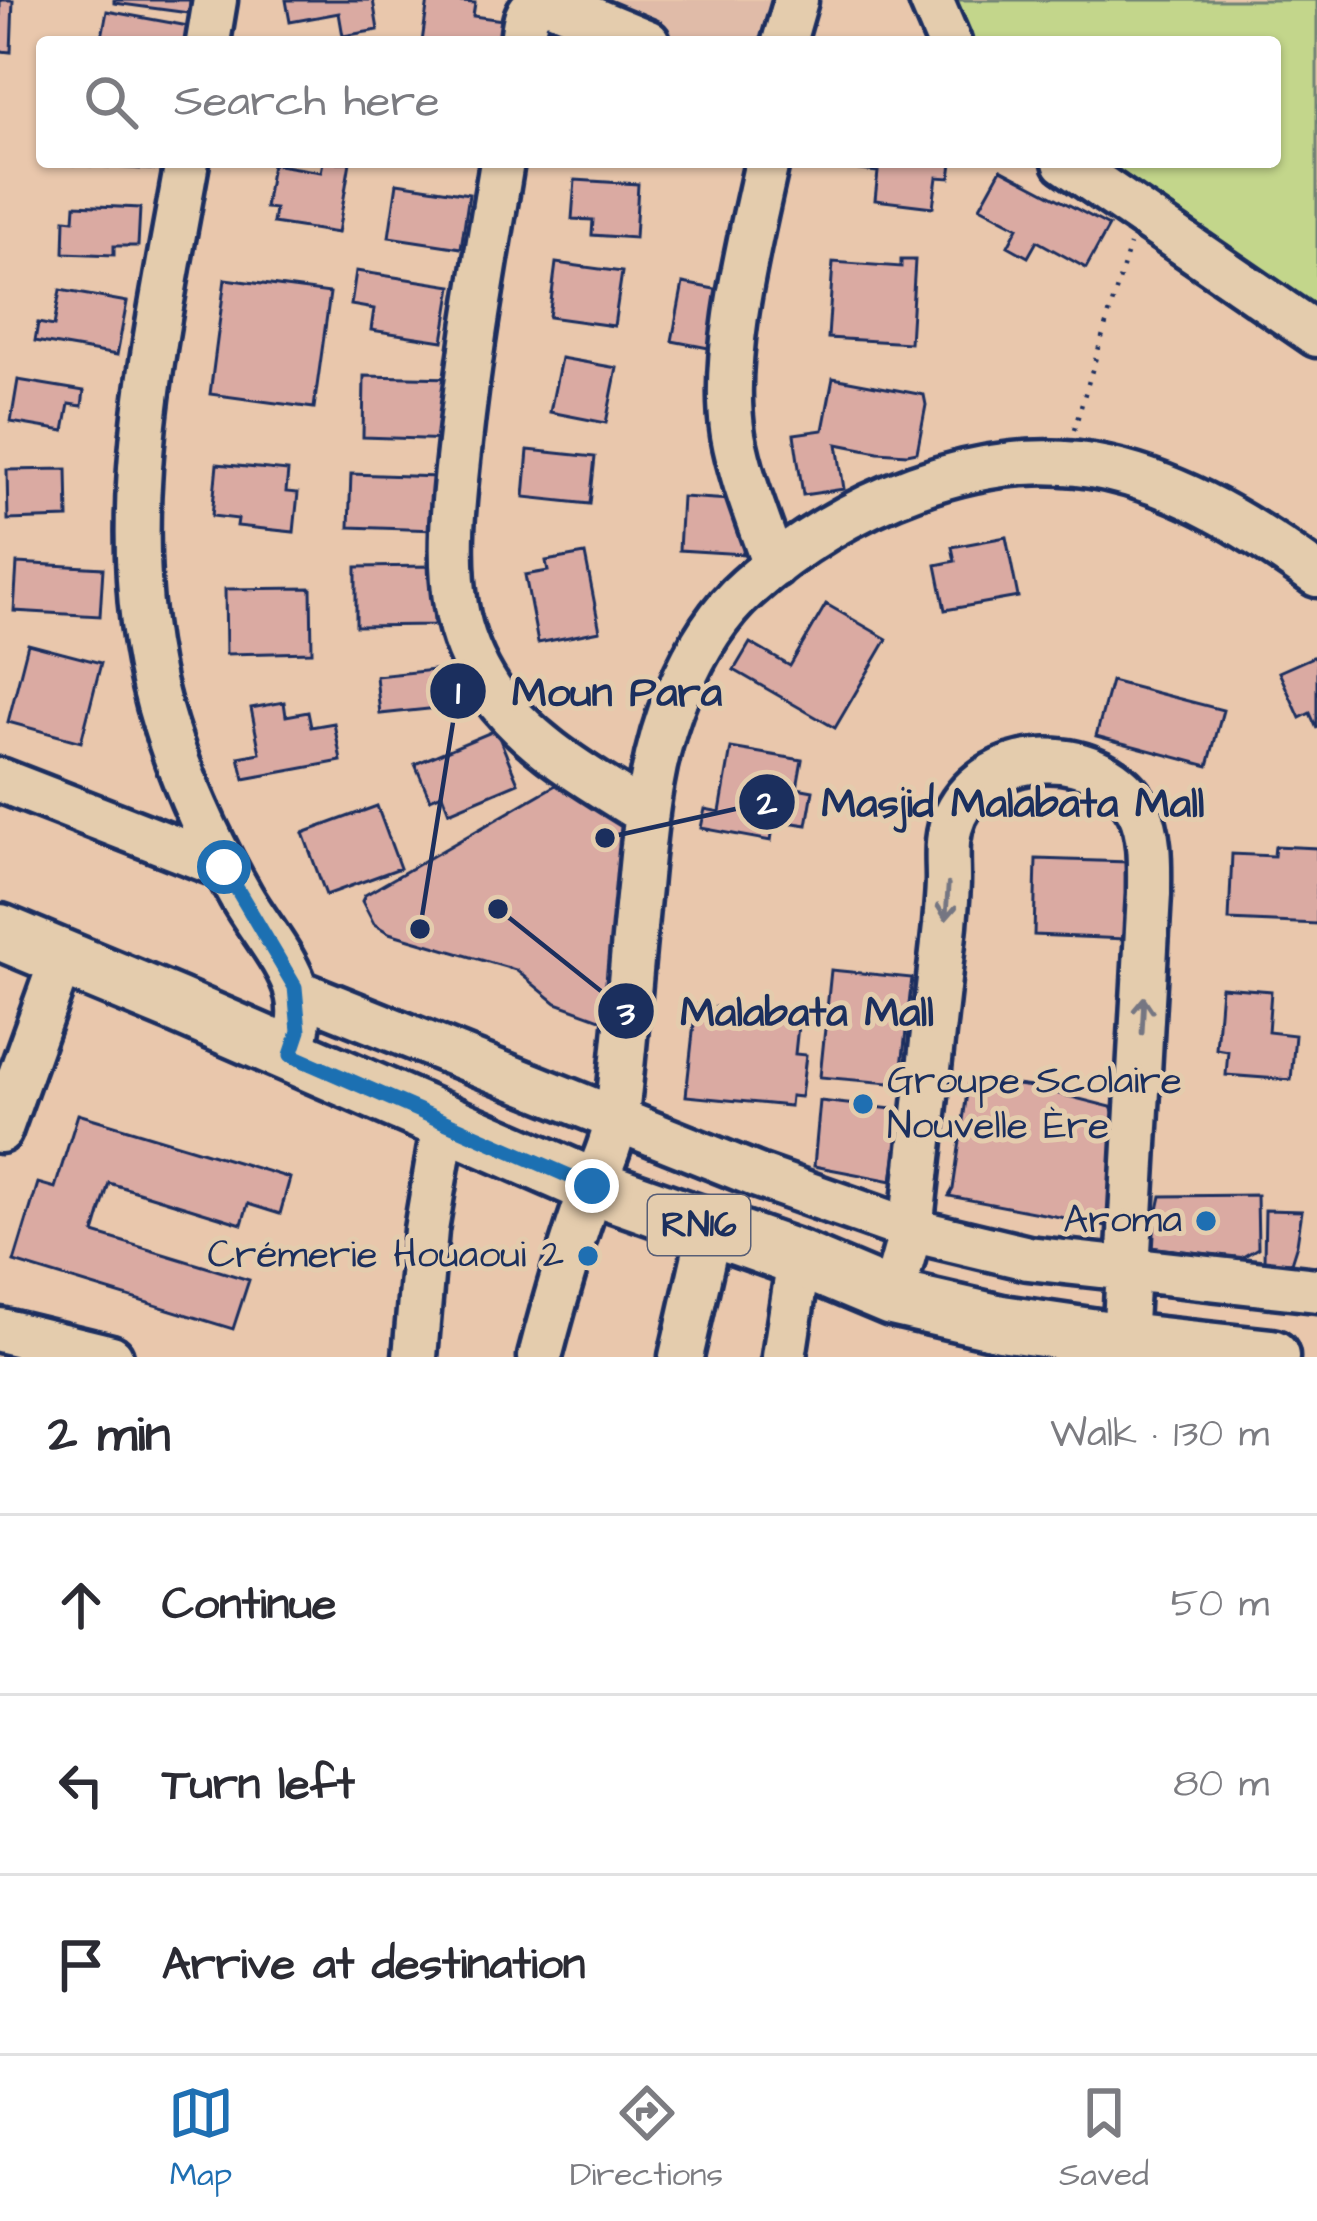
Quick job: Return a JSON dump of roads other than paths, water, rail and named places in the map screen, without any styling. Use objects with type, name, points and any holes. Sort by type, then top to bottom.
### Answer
[{"type":"main road","name":"RN16","points":[[0,932],[592,1186],[799,1259],[1006,1340],[1124,1341],[1270,1357]]},
{"type":"street","points":[[209,36],[215,0]]},
{"type":"street","points":[[786,36],[796,0]]},
{"type":"street","points":[[932,0],[947,36]]},
{"type":"street","points":[[524,36],[530,10],[549,1],[634,36]]},
{"type":"street","points":[[186,168],[146,412],[139,482],[139,603],[148,663],[177,764],[224,867],[296,991],[299,1031],[291,1055]]},
{"type":"street","points":[[501,168],[452,507],[450,552],[456,608],[474,662],[517,723],[555,757],[646,814]]},
{"type":"street","points":[[766,168],[744,272],[730,387],[733,434],[774,566]]},
{"type":"street","points":[[1074,168],[1317,335]]},
{"type":"street","points":[[539,1357],[570,1249],[616,1121],[646,814],[660,737],[691,665],[746,588],[814,537],[891,495],[997,465],[1032,461],[1107,468],[1194,500],[1256,531],[1317,575]]},
{"type":"street","points":[[892,1298],[911,1230],[945,925],[950,828],[964,800],[987,778],[1018,763],[1055,761],[1098,773],[1127,794],[1147,840],[1149,893],[1124,1341]]},
{"type":"street","points":[[0,780],[224,867]]},
{"type":"street","points":[[0,1131],[62,958]]},
{"type":"street","points":[[296,991],[616,1121],[911,1230],[1028,1258],[1317,1290]]},
{"type":"street","points":[[423,1355],[426,1230],[444,1123]]},
{"type":"street","points":[[682,1357],[710,1229]]},
{"type":"street","points":[[784,1357],[799,1259]]},
{"type":"street","points":[[0,1330],[111,1357]]},
{"type":"place","name":"Masjid Malabata Mall","points":[[605,838]]},
{"type":"place","name":"Malabata Mall","points":[[498,909]]},
{"type":"place","name":"Moun Para","points":[[420,929]]},
{"type":"place","name":"Groupe Scolaire Nouvelle Ère","points":[[863,1104]]},
{"type":"place","name":"Aroma","points":[[1206,1221]]},
{"type":"place","name":"Crémerie Houaoui 2","points":[[588,1256]]}]
